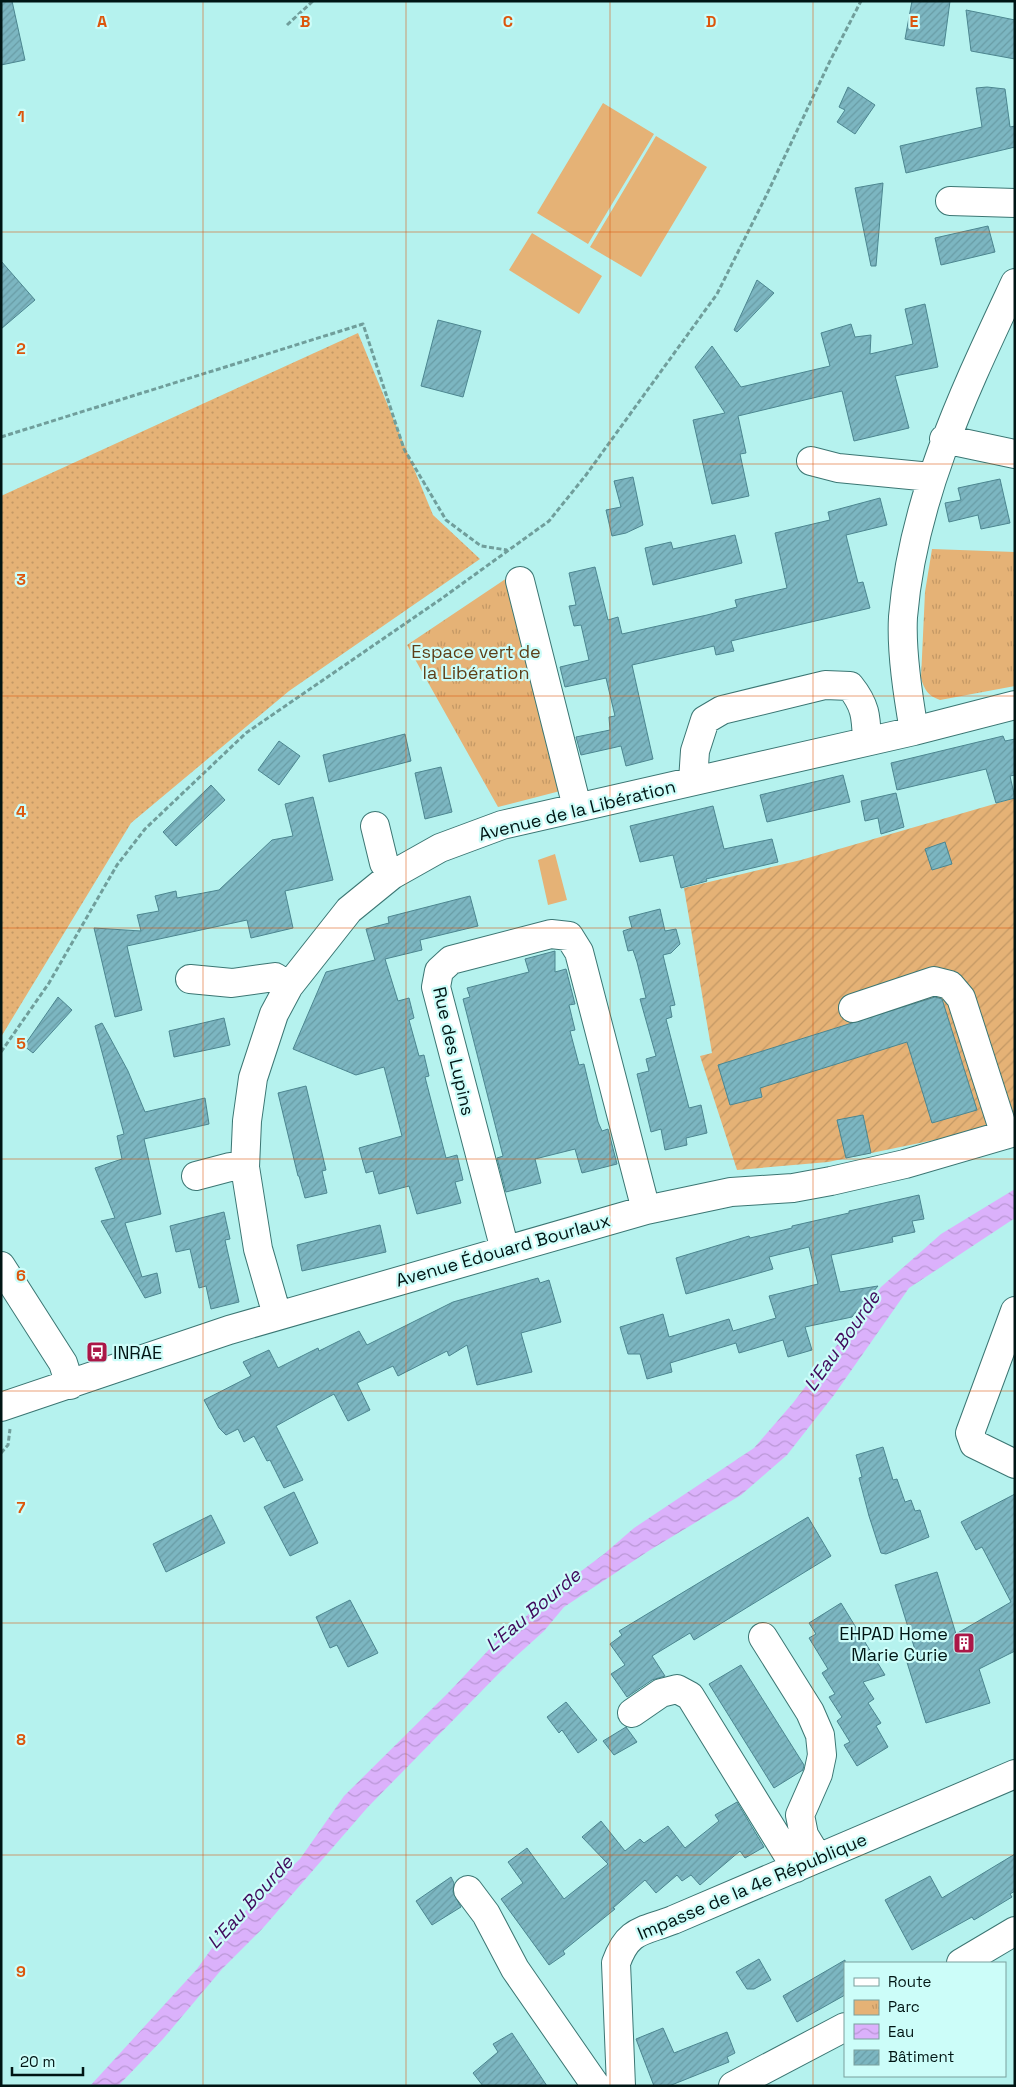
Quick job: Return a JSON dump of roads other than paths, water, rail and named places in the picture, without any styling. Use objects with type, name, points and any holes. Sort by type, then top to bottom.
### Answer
[{"type":"street","points":[[950,201],[1015,203]]},
{"type":"street","points":[[914,731],[907,689],[903,619],[910,561],[931,477],[944,440],[1015,283]]},
{"type":"street","points":[[944,440],[1015,454]]},
{"type":"street","points":[[811,461],[838,468],[931,477]]},
{"type":"street","points":[[520,581],[577,806]]},
{"type":"street","points":[[693,781],[695,751],[704,720],[722,710],[816,688],[850,686],[860,698],[866,713],[867,741]]},
{"type":"street","name":"Avenue de la Libération","points":[[277,1315],[258,1249],[245,1167],[247,1121],[253,1078],[274,1014],[289,986],[349,910],[392,875],[440,848],[502,825],[577,806],[914,731],[1015,704]]},
{"type":"street","points":[[375,826],[384,863],[392,875]]},
{"type":"street","name":"Rue des Lupins","points":[[505,1250],[436,987],[439,971],[451,960],[551,934],[568,936],[580,952],[646,1210]]},
{"type":"street","points":[[190,979],[232,983],[275,977],[289,986]]},
{"type":"street","points":[[854,1008],[934,981],[950,985],[961,998],[1010,1134]]},
{"type":"street","name":"Avenue Édouard Bourlaux","points":[[1,1408],[277,1315],[646,1210],[731,1192],[793,1188],[831,1181],[905,1164],[1010,1134]]},
{"type":"street","points":[[196,1176],[230,1167],[245,1167]]},
{"type":"street","points":[[1,1266],[63,1363],[70,1385]]},
{"type":"street","points":[[1015,1311],[970,1433],[974,1444],[1015,1464]]},
{"type":"street","points":[[763,1637],[810,1712],[820,1735],[822,1755],[818,1774],[808,1801],[800,1815],[807,1863]]},
{"type":"street","points":[[632,1713],[661,1693],[677,1689],[690,1696],[807,1863]]},
{"type":"street","name":"Impasse de la 4e République","points":[[621,2086],[616,1963],[622,1947],[632,1936],[1015,1774]]},
{"type":"street","points":[[468,1890],[486,1914],[515,1969],[596,2086]]},
{"type":"street","points":[[963,1962],[1015,1930]]},
{"type":"street","points":[[733,2086],[844,2028]]},
{"type":"water","name":"L'Eau Bourde","points":[[1015,1189],[1015,1218],[909,1288],[834,1395],[787,1455],[741,1495],[650,1550],[564,1607],[544,1631],[513,1659],[367,1808],[263,1928],[222,1969],[163,2039],[118,2086],[90,2086],[197,1969],[225,1930],[300,1859],[344,1796],[448,1693],[498,1640],[541,1601],[604,1554],[634,1528],[754,1448],[793,1403],[881,1287],[941,1234]]},
{"type":"place","name":"INRAE","points":[[97,1352]]},
{"type":"place","name":"EHPAD Home Marie Curie","points":[[964,1643]]},
{"type":"park label","name":"Espace vert de la Libération","points":[[476,661]]}]
